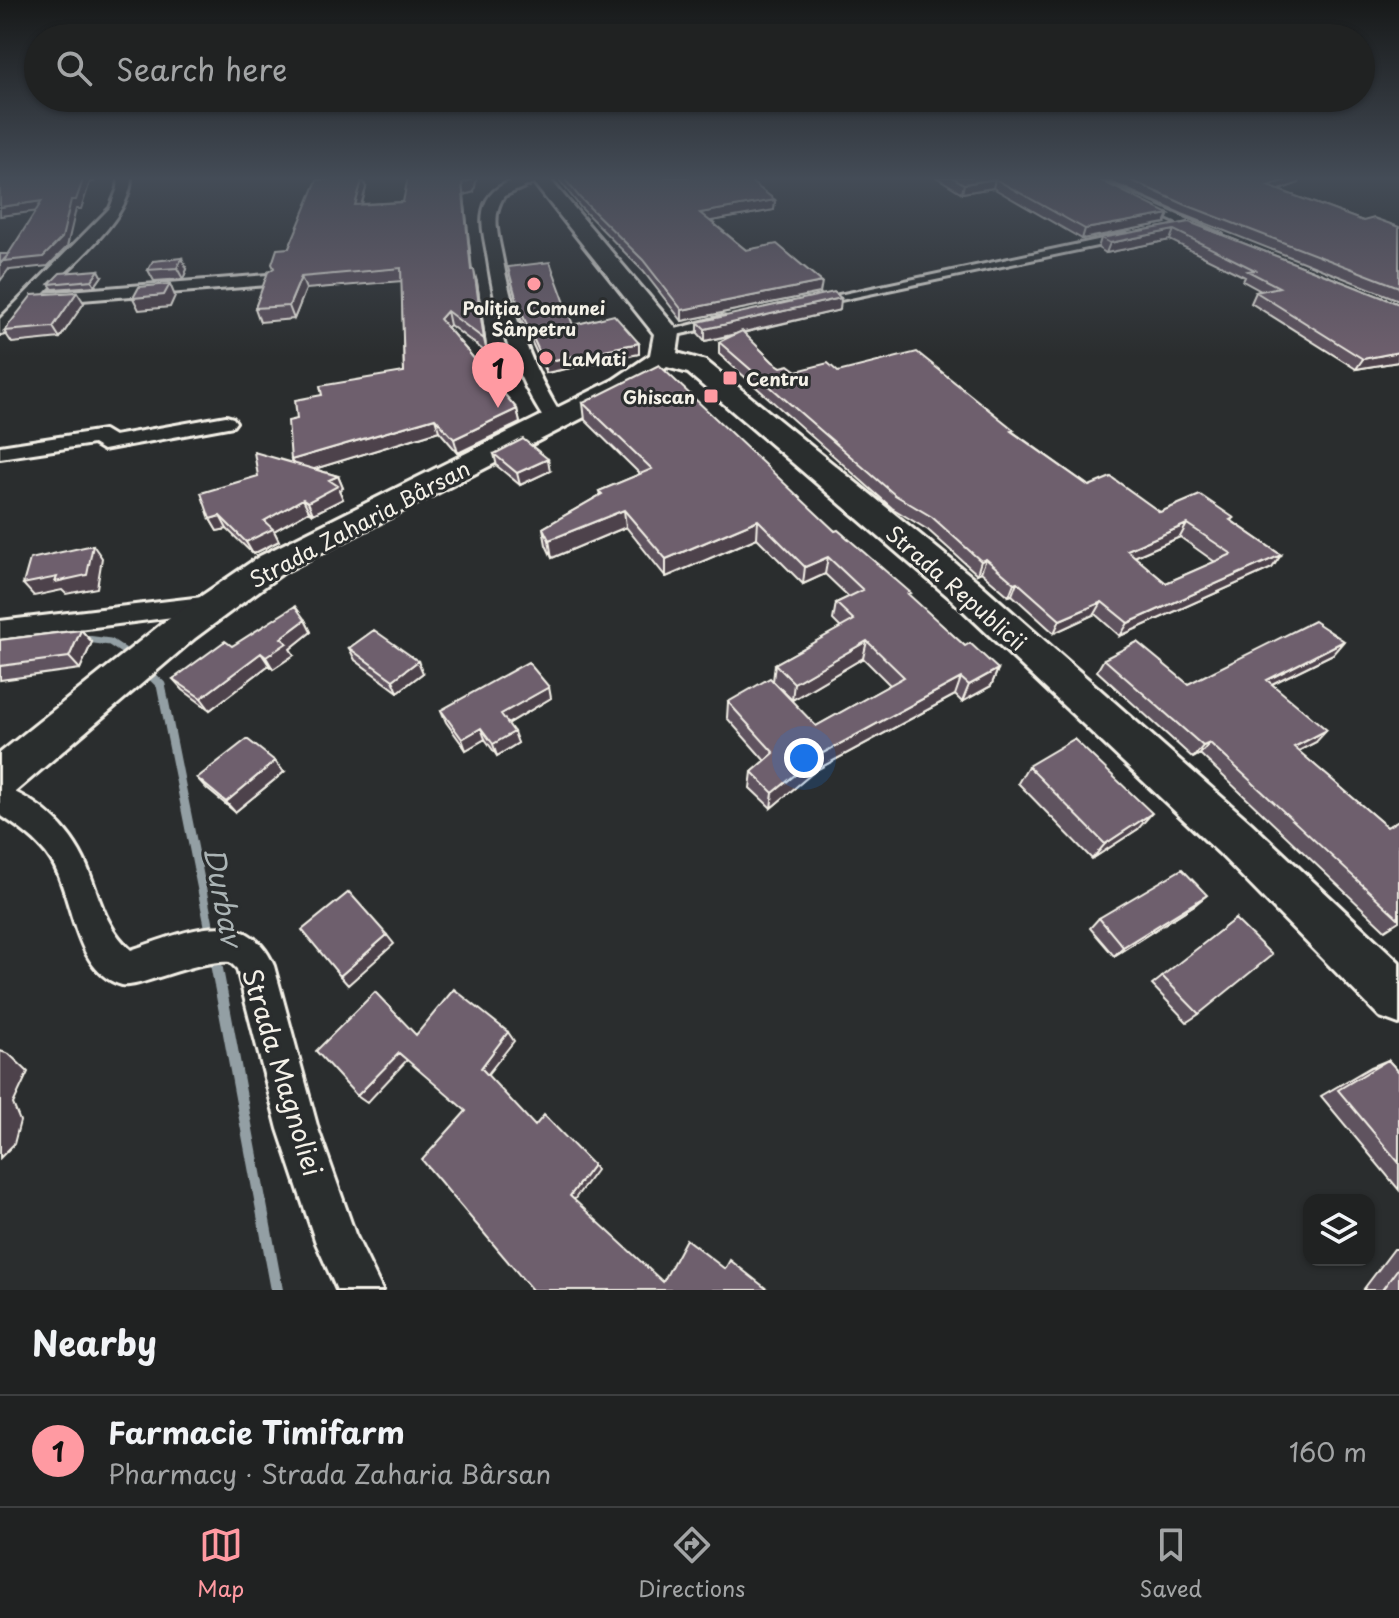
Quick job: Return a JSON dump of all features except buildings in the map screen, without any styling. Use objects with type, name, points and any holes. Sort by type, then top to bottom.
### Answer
[{"type":"main road","points":[[584,237],[665,345]]},
{"type":"main road","name":"Strada Zaharia Bârsan","points":[[0,779],[196,617],[272,564],[634,380],[665,345]]},
{"type":"main road","name":"Strada Republicii","points":[[665,345],[697,367],[963,589],[1235,838],[1399,998]]},
{"type":"street","points":[[0,329],[90,237]]},
{"type":"street","points":[[492,237],[505,317],[527,377],[555,421]]},
{"type":"street","points":[[802,304],[1121,237]]},
{"type":"street","points":[[1216,237],[1231,242]]},
{"type":"street","points":[[31,299],[268,280]]},
{"type":"street","points":[[665,345],[742,317]]},
{"type":"street","points":[[0,452],[104,436],[103,444],[226,422]]},
{"type":"street","points":[[0,630],[196,617]]},
{"type":"street","name":"Strada Magnoliei","points":[[0,799],[24,813],[65,853],[84,915],[108,955],[126,969],[180,950],[224,943],[243,950],[256,966],[298,1129],[337,1243],[360,1290]]},
{"type":"waterway","name":"Durbav","points":[[79,638],[110,642],[136,659]]},
{"type":"waterway","name":"Durbav","points":[[145,668],[154,678]]},
{"type":"waterway","name":"Durbav","points":[[154,678],[161,685],[211,935]]},
{"type":"waterway","name":"Durbav","points":[[214,953],[277,1290]]},
{"type":"place","name":"Poliția Comunei Sânpetru","points":[[534,284]]},
{"type":"place","name":"LaMati","points":[[546,358]]},
{"type":"place","name":"Centru","points":[[730,378]]},
{"type":"place","name":"Ghiscan","points":[[711,396]]},
{"type":"place","name":"Farmacie Timifarm","points":[[498,408]]}]
